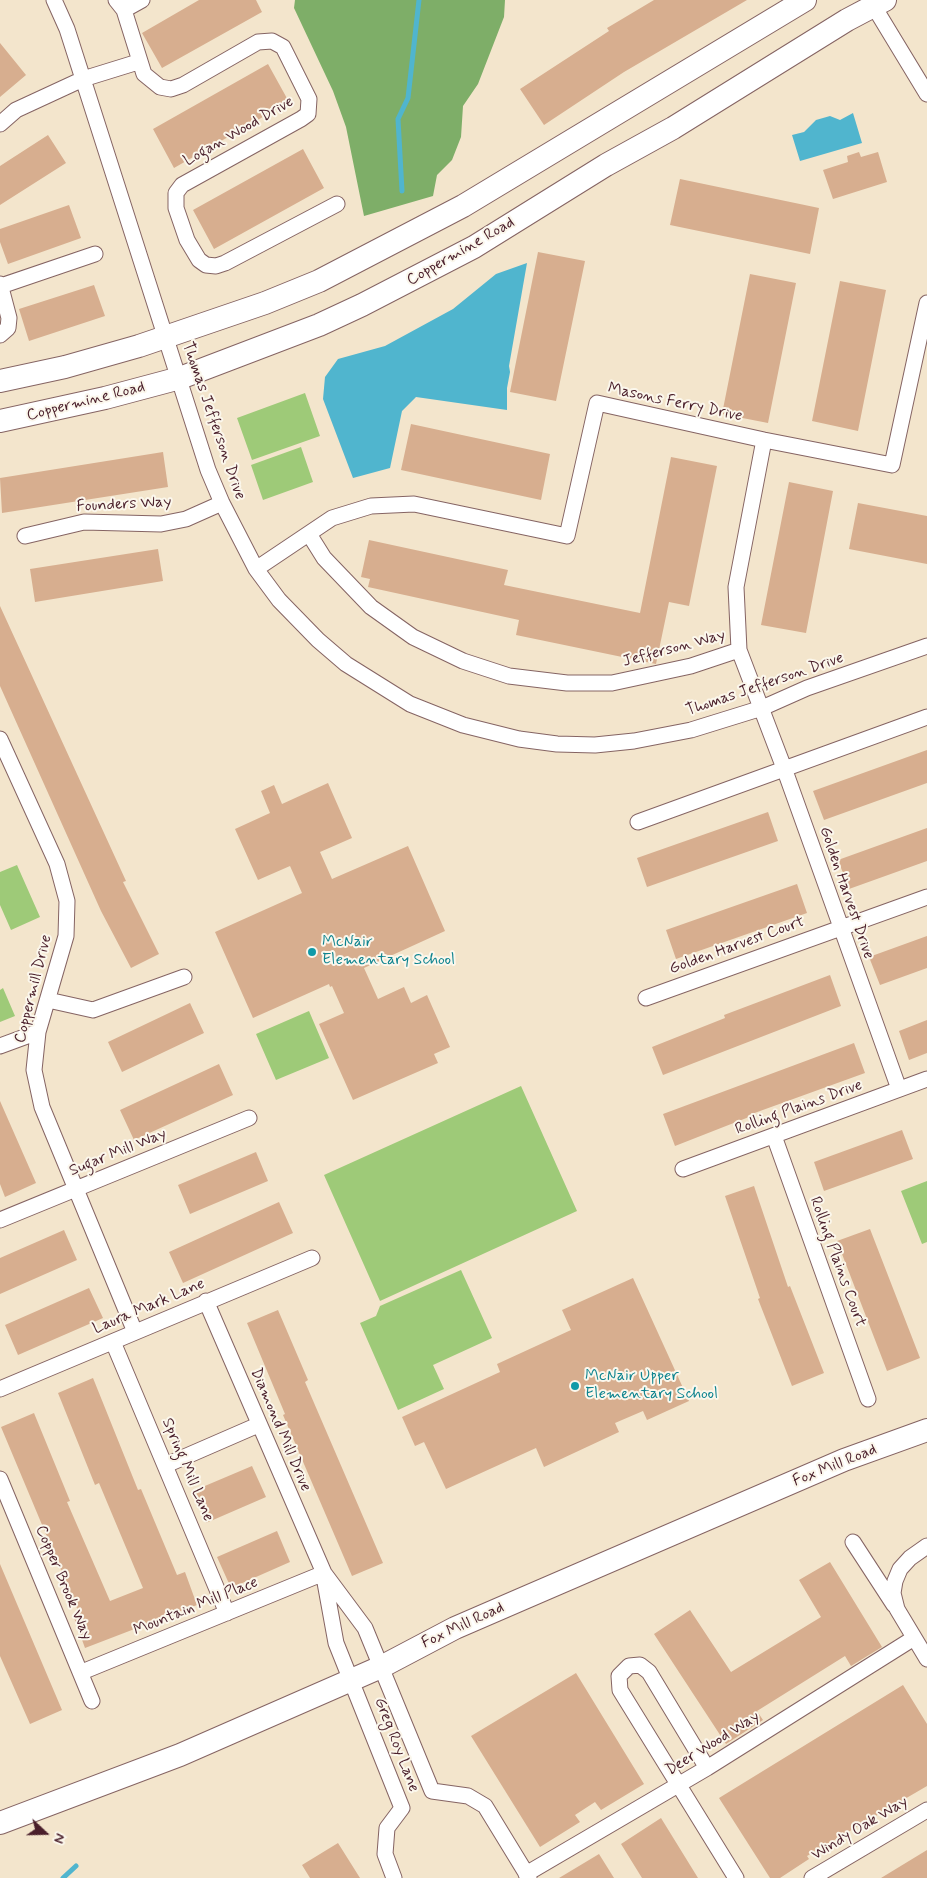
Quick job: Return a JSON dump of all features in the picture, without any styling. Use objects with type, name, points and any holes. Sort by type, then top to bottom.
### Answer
[{"type":"street","name":"Thomas Jefferson Drive","points":[[54,0],[67,29],[208,470],[222,503],[256,569],[279,600],[318,640],[346,664],[410,704],[481,731],[547,743],[616,743],[691,730],[762,708],[807,688],[927,646]]},
{"type":"street","points":[[120,5],[142,0]]},
{"type":"street","points":[[0,381],[65,367],[165,337],[265,303],[318,281],[415,233],[640,101],[805,0]]},
{"type":"street","points":[[876,2],[927,94]]},
{"type":"street","name":"Coppermine Road","points":[[0,421],[104,398],[180,378],[319,325],[408,283],[474,247],[606,165],[673,128],[876,2]]},
{"type":"street","name":"Logan Wood Drive","points":[[120,5],[138,62],[144,74],[160,87],[171,89],[182,85],[258,42],[272,41],[282,48],[309,99],[308,114],[301,119],[182,185],[176,194],[176,208],[187,240],[199,260],[206,266],[216,266],[225,263],[337,204]]},
{"type":"street","points":[[0,124],[16,110],[83,79],[138,62]]},
{"type":"street","points":[[0,335],[8,328],[9,318],[0,285],[95,254]]},
{"type":"street","name":"Masons Ferry Drive","points":[[256,569],[332,518],[370,506],[414,504],[567,536],[597,403],[764,440],[892,465],[927,303]]},
{"type":"street","name":"Golden Harvest Drive","points":[[764,440],[736,587],[739,650],[784,768],[899,1089]]},
{"type":"street","name":"Founders Way","points":[[25,536],[84,522],[161,524],[186,519],[222,503]]},
{"type":"street","name":"Jefferson Way","points":[[309,534],[324,558],[371,607],[413,637],[463,661],[509,676],[567,683],[612,683],[650,677],[739,650]]},
{"type":"street","points":[[638,822],[927,717]]},
{"type":"street","name":"Coppermill Drive","points":[[0,739],[57,864],[67,901],[66,936],[38,1032],[34,1070],[42,1107],[135,1332]]},
{"type":"street","name":"Golden Harvest Court","points":[[646,998],[927,897]]},
{"type":"street","points":[[48,1000],[93,1010],[184,977]]},
{"type":"street","points":[[0,1046],[38,1032]]},
{"type":"street","name":"Rolling Plains Drive","points":[[683,1169],[927,1080]]},
{"type":"street","name":"Sugar Mill Way","points":[[0,1220],[249,1118]]},
{"type":"street","name":"Rolling Plains Court","points":[[774,1136],[868,1399]]},
{"type":"street","name":"Laura Mark Lane","points":[[0,1389],[312,1258]]},
{"type":"street","name":"Diamond Mill Drive","points":[[206,1301],[258,1425],[324,1573],[364,1626],[432,1791],[468,1796],[485,1806],[528,1876]]},
{"type":"street","name":"Spring Mill Lane","points":[[113,1342],[227,1613]]},
{"type":"street","points":[[166,1465],[258,1425]]},
{"type":"street","name":"Fox Mill Road","points":[[0,1823],[180,1755],[351,1680],[455,1628],[844,1460],[927,1430]]},
{"type":"street","name":"Copper Brook Way","points":[[0,1479],[82,1672],[92,1701]]},
{"type":"street","points":[[852,1542],[897,1609],[927,1659]]},
{"type":"street","points":[[897,1609],[894,1593],[895,1581],[900,1569],[910,1558],[927,1546]]},
{"type":"street","name":"Diamond Mill Drive","points":[[324,1573],[336,1643],[351,1680]]},
{"type":"street","name":"Mountain Mill Place","points":[[82,1672],[324,1573]]},
{"type":"street","name":"Deer Wood Way","points":[[528,1876],[707,1768],[914,1638]]},
{"type":"street","points":[[707,1768],[649,1672],[640,1665],[629,1666],[619,1676],[620,1690],[736,1878]]},
{"type":"street","name":"Greg Roy Lane","points":[[351,1680],[402,1808],[387,1828],[385,1854],[394,1878]]},
{"type":"street","name":"Windy Oak Way","points":[[812,1878],[927,1810]]},
{"type":"green space","points":[[295,0],[505,0],[504,17],[478,84],[463,106],[461,137],[452,160],[437,175],[433,196],[364,216],[346,127],[333,91],[294,8]]},
{"type":"green space","points":[[305,393],[320,436],[252,460],[237,418]]},
{"type":"green space","points":[[301,447],[313,482],[263,500],[251,465]]},
{"type":"green space","points":[[17,865],[40,917],[11,930],[0,905],[0,872]]},
{"type":"green space","points":[[3,988],[15,1016],[0,1022],[0,990]]},
{"type":"green space","points":[[309,1011],[329,1058],[276,1080],[256,1034]]},
{"type":"green space","points":[[521,1086],[577,1211],[380,1301],[324,1175]]},
{"type":"green space","points":[[927,1181],[927,1242],[922,1244],[901,1191]]},
{"type":"green space","points":[[461,1270],[492,1338],[433,1365],[444,1389],[398,1410],[360,1323],[376,1316],[380,1306]]},
{"type":"water","points":[[853,113],[862,143],[800,161],[792,135],[804,132],[816,120],[830,116],[840,120]]},
{"type":"water","points":[[527,263],[509,366],[507,410],[416,397],[402,411],[390,468],[353,478],[323,399],[325,377],[338,359],[385,346],[453,309],[496,274]]},
{"type":"building","points":[[199,0],[256,0],[262,12],[162,68],[142,33]]},
{"type":"building","points":[[654,0],[747,0],[624,72],[544,125],[520,89],[609,31],[607,28]]},
{"type":"building","points":[[0,43],[26,75],[0,97]]},
{"type":"building","points":[[268,64],[289,102],[174,168],[153,129]]},
{"type":"building","points":[[48,135],[66,163],[0,205],[0,166]]},
{"type":"building","points":[[303,149],[324,188],[214,249],[193,210]]},
{"type":"building","points":[[859,152],[861,157],[878,152],[887,182],[833,199],[823,170],[848,162],[847,156]]},
{"type":"building","points":[[680,179],[819,208],[810,254],[670,225]]},
{"type":"building","points":[[69,205],[81,238],[8,264],[0,242],[0,229]]},
{"type":"building","points":[[538,252],[585,261],[556,401],[510,392]]},
{"type":"building","points":[[750,274],[796,283],[768,423],[722,414]]},
{"type":"building","points":[[840,281],[886,290],[858,431],[812,421]]},
{"type":"building","points":[[94,285],[105,316],[29,341],[19,309]]},
{"type":"building","points":[[411,424],[550,454],[541,500],[401,470]]},
{"type":"building","points":[[163,452],[168,487],[2,513],[0,478]]},
{"type":"building","points":[[671,457],[717,466],[689,606],[669,602],[656,664],[516,635],[519,620],[368,587],[370,579],[361,577],[369,540],[508,570],[504,585],[640,613]]},
{"type":"building","points":[[789,482],[833,491],[806,633],[761,625]]},
{"type":"building","points":[[858,503],[927,516],[927,564],[849,549]]},
{"type":"building","points":[[158,549],[163,581],[35,602],[30,569]]},
{"type":"building","points":[[0,606],[126,881],[123,882],[159,954],[131,968],[101,911],[0,686]]},
{"type":"building","points":[[927,750],[927,783],[824,820],[813,791]]},
{"type":"building","name":"McNair Elementary School","points":[[328,783],[352,838],[320,852],[332,879],[408,846],[445,931],[364,968],[378,999],[404,987],[411,1003],[427,995],[450,1047],[434,1054],[438,1063],[353,1100],[319,1024],[344,1013],[332,986],[330,987],[329,984],[253,1018],[215,932],[302,893],[290,866],[258,880],[235,829],[270,813],[261,791],[274,785],[282,804]]},
{"type":"building","points":[[768,812],[778,841],[647,887],[637,858]]},
{"type":"building","points":[[927,828],[927,861],[849,889],[838,860]]},
{"type":"building","points":[[797,884],[807,913],[676,959],[666,930]]},
{"type":"building","points":[[927,936],[927,968],[880,985],[869,957]]},
{"type":"building","points":[[830,975],[841,1006],[663,1075],[652,1047],[725,1018],[724,1015]]},
{"type":"building","points":[[190,1003],[204,1033],[122,1072],[108,1042]]},
{"type":"building","points":[[927,1020],[927,1053],[909,1060],[899,1031]]},
{"type":"building","points":[[854,1043],[865,1073],[749,1115],[749,1117],[675,1146],[663,1114]]},
{"type":"building","points":[[219,1064],[233,1095],[134,1140],[120,1110]]},
{"type":"building","points":[[0,1101],[36,1183],[5,1197],[0,1184]]},
{"type":"building","points":[[902,1130],[913,1159],[824,1191],[814,1162]]},
{"type":"building","points":[[256,1152],[268,1181],[190,1214],[178,1185]]},
{"type":"building","points":[[754,1186],[788,1287],[790,1286],[824,1373],[792,1386],[758,1299],[760,1298],[725,1196]]},
{"type":"building","points":[[279,1202],[293,1233],[183,1283],[169,1252]]},
{"type":"building","points":[[870,1229],[920,1358],[887,1371],[837,1241]]},
{"type":"building","points":[[64,1230],[77,1260],[0,1294],[0,1258]]},
{"type":"building","name":"McNair Upper Elementary School","points":[[633,1278],[689,1401],[647,1420],[643,1411],[615,1423],[619,1432],[544,1467],[536,1448],[446,1489],[424,1442],[415,1446],[402,1417],[500,1372],[497,1364],[571,1330],[562,1310]]},
{"type":"building","points":[[89,1288],[103,1318],[18,1355],[5,1325]]},
{"type":"building","points":[[278,1310],[308,1380],[305,1382],[383,1563],[352,1576],[283,1415],[285,1414],[247,1323]]},
{"type":"building","points":[[93,1378],[138,1490],[141,1489],[177,1575],[185,1572],[197,1605],[85,1648],[73,1615],[79,1613],[1,1427],[34,1413],[70,1501],[67,1502],[110,1601],[143,1588],[99,1483],[95,1485],[58,1393]]},
{"type":"building","points":[[252,1466],[266,1497],[206,1523],[193,1491]]},
{"type":"building","points":[[277,1531],[290,1562],[231,1588],[217,1557]]},
{"type":"building","points":[[830,1562],[882,1647],[851,1666],[845,1656],[757,1711],[763,1720],[726,1744],[654,1634],[690,1610],[731,1672],[821,1617],[799,1580]]},
{"type":"building","points":[[0,1564],[62,1710],[30,1724],[0,1656]]},
{"type":"building","points":[[576,1673],[644,1784],[601,1810],[595,1802],[575,1815],[580,1822],[540,1847],[471,1736]]},
{"type":"building","points":[[903,1685],[927,1724],[927,1786],[807,1856],[809,1859],[780,1878],[770,1878],[719,1798]]},
{"type":"building","points":[[661,1818],[698,1878],[642,1878],[621,1844]]},
{"type":"building","points":[[338,1843],[360,1878],[310,1878],[302,1865]]},
{"type":"building","points":[[927,1850],[927,1878],[881,1878]]},
{"type":"building","points":[[599,1854],[614,1878],[559,1878]]},
{"type":"waterway","points":[[402,191],[398,119],[408,98],[419,0]]},
{"type":"waterway","points":[[63,1878],[76,1866]]},
{"type":"place","name":"McNair Elementary School","points":[[312,952]]},
{"type":"place","name":"McNair Upper Elementary School","points":[[575,1386]]}]
